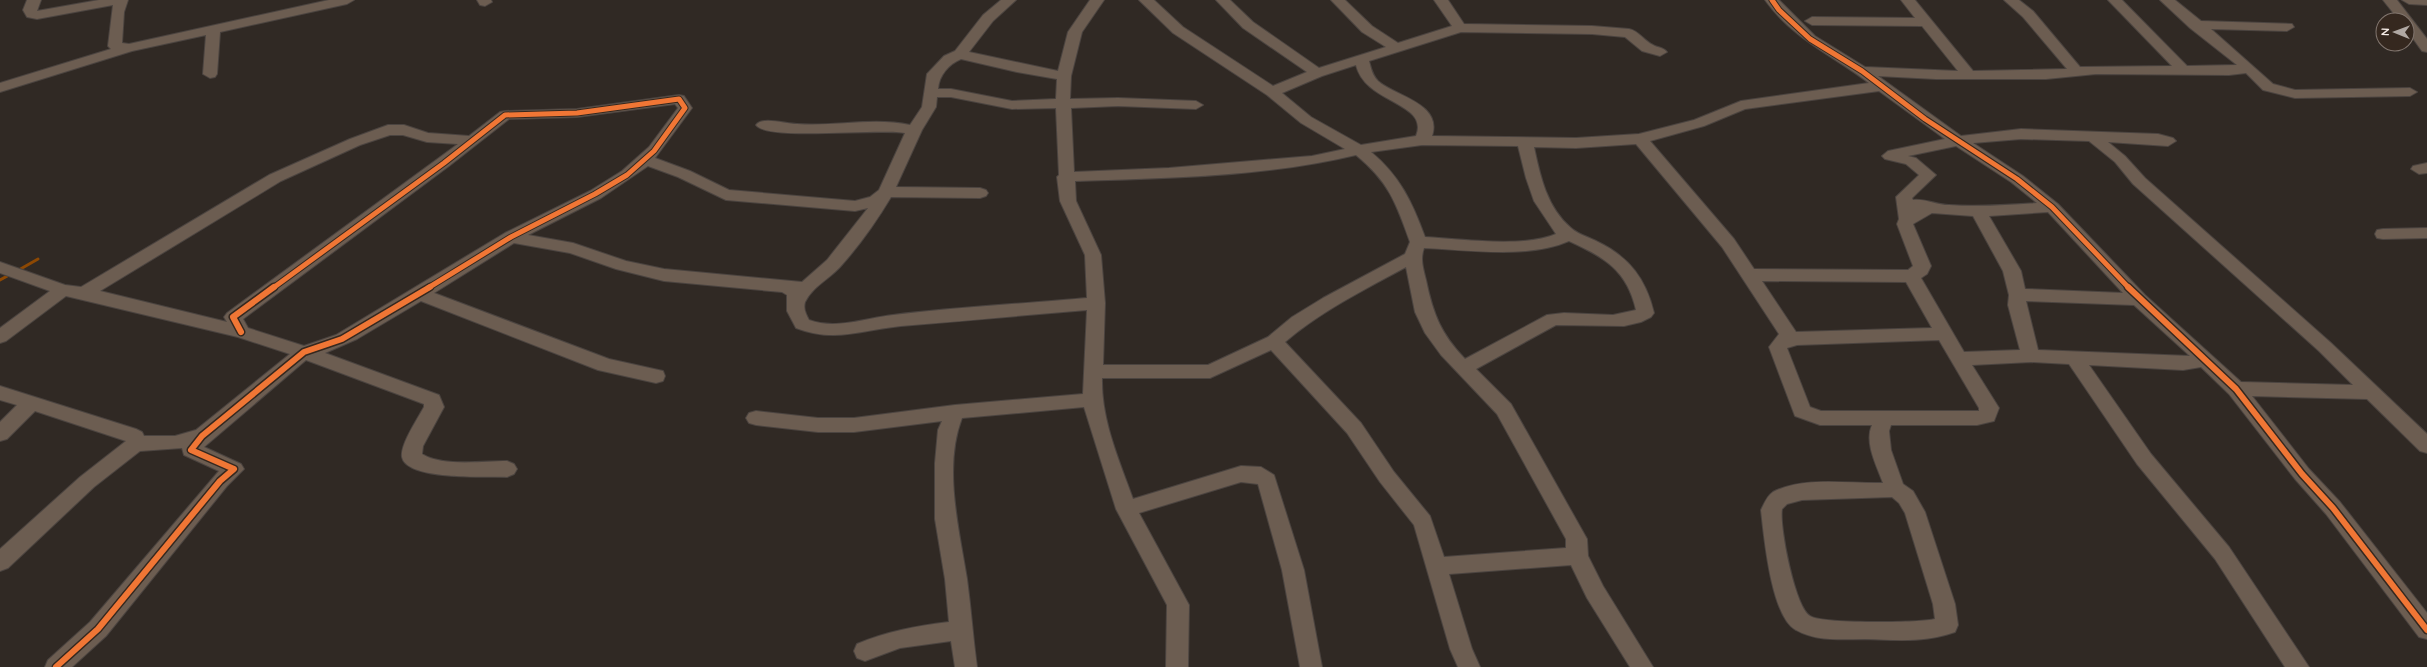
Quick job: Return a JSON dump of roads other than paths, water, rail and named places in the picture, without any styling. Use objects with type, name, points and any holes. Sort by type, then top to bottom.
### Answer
[{"type":"street","points":[[34,0],[30,10],[32,14],[37,15],[121,0],[117,12],[117,50]]},
{"type":"street","points":[[0,88],[117,50],[347,0]]},
{"type":"street","points":[[797,302],[804,289],[833,264],[854,240],[869,220],[886,192],[914,130],[929,107],[932,76],[949,59],[960,54],[988,18],[1009,0]]},
{"type":"street","points":[[1097,0],[1075,32],[1064,76],[1063,104],[1065,177],[1068,200],[1093,254],[1096,303],[1092,400],[1100,432],[1126,509],[1178,605],[1177,667]]},
{"type":"street","points":[[1146,0],[1178,30],[1272,92],[1306,120],[1359,150],[1382,169],[1404,202],[1415,250],[1424,312],[1447,351],[1465,367],[1504,409],[1577,539],[1576,556],[1595,592],[1642,667]]},
{"type":"street","points":[[1223,0],[1248,25],[1318,73]]},
{"type":"street","points":[[1338,0],[1367,28],[1395,47]]},
{"type":"street","points":[[1441,0],[1460,28]]},
{"type":"street","points":[[1772,0],[1800,32],[1862,71],[1925,119],[1961,140],[2037,193],[2052,207],[2139,298],[2236,389],[2302,474],[2333,508],[2427,630]]},
{"type":"street","points":[[1908,0],[1968,74]]},
{"type":"street","points":[[2011,0],[2028,14],[2076,71]]},
{"type":"street","points":[[2115,0],[2184,71]]},
{"type":"street","points":[[2167,0],[2195,25],[2249,68],[2268,88],[2289,93],[2351,94],[2410,92]]},
{"type":"street","points":[[2390,0],[2400,12]]},
{"type":"street","points":[[2409,0],[2427,1]]},
{"type":"street","points":[[1812,21],[1925,22]]},
{"type":"street","points":[[2195,25],[2287,28]]},
{"type":"street","points":[[1272,92],[1318,73],[1362,60],[1395,47],[1460,28],[1592,30],[1629,33],[1647,48],[1660,52]]},
{"type":"street","points":[[210,74],[212,30]]},
{"type":"street","points":[[2415,31],[2427,48]]},
{"type":"street","points":[[960,54],[1017,68],[1064,76]]},
{"type":"street","points":[[1362,60],[1362,69],[1372,84],[1422,113],[1426,126],[1422,140]]},
{"type":"street","points":[[1862,71],[1936,75],[2046,74],[2076,71],[2184,71],[2249,68]]},
{"type":"street","points":[[1065,177],[1169,173],[1312,161],[1359,150],[1422,140],[1576,143],[1640,139],[1699,123],[1741,105],[1816,93],[1881,86]]},
{"type":"street","points":[[931,93],[950,93],[983,102],[1012,105],[1118,102],[1196,105]]},
{"type":"street","points":[[189,443],[304,352],[325,348],[420,294],[511,237],[576,205],[621,178],[653,152],[685,108],[679,99],[577,113],[505,115],[233,317],[241,332]]},
{"type":"street","points":[[763,125],[784,128],[818,129],[897,125],[914,130]]},
{"type":"street","points":[[84,293],[275,178],[355,142],[388,130],[404,130],[427,137],[472,141]]},
{"type":"street","points":[[1904,197],[1928,175],[1911,161],[1890,156],[1893,154],[1961,140],[2021,134],[2158,139],[2168,142]]},
{"type":"street","points":[[2092,136],[2120,159],[2139,181],[2252,280],[2372,392],[2427,446]]},
{"type":"street","points":[[1640,139],[1728,243],[1792,340]]},
{"type":"street","points":[[1465,367],[1553,319],[1568,318],[1620,321],[1635,320],[1645,313],[1643,300],[1634,279],[1622,265],[1610,254],[1565,232],[1539,198],[1525,141]]},
{"type":"street","points":[[645,160],[684,174],[726,195],[855,206],[876,201],[886,192],[980,193]]},
{"type":"street","points":[[1750,275],[1912,276],[1921,270],[1922,266],[1905,230],[1907,219],[1904,197]]},
{"type":"street","points":[[1904,197],[1928,209],[1978,210],[2052,207]]},
{"type":"street","points":[[1907,219],[1928,209]]},
{"type":"street","points":[[1978,210],[2012,271],[2018,295],[2017,305],[2031,356]]},
{"type":"street","points":[[1093,372],[1210,370],[1274,341],[1298,321],[1415,250],[1529,245],[1558,242],[1564,237],[1565,232]]},
{"type":"street","points":[[2383,234],[2427,233]]},
{"type":"street","points":[[511,237],[573,248],[622,265],[664,275],[785,287],[804,286],[813,281]]},
{"type":"street","points":[[9,270],[63,290],[84,293],[241,332],[304,352],[432,400],[434,407],[413,446],[412,457],[418,463],[443,468],[508,469]]},
{"type":"street","points":[[1912,276],[1944,334],[1961,359],[1989,408],[1987,416],[1977,418],[1820,418],[1802,411],[1778,347],[1785,339],[1792,340],[1944,334]]},
{"type":"street","points":[[785,287],[796,292],[796,311],[802,324],[816,329],[838,330],[924,318],[1096,303]]},
{"type":"street","points":[[0,337],[63,290]]},
{"type":"street","points":[[420,294],[605,365],[656,376]]},
{"type":"street","points":[[2018,295],[2139,298]]},
{"type":"street","points":[[1274,341],[1354,428],[1387,477],[1423,522],[1461,649],[1469,667]]},
{"type":"street","points":[[1961,359],[2031,356],[2176,364],[2200,363],[2206,360]]},
{"type":"street","points":[[2074,358],[2144,460],[2222,553],[2298,667]]},
{"type":"street","points":[[2236,389],[2372,392]]},
{"type":"street","points":[[0,393],[129,434],[135,437],[136,444]]},
{"type":"street","points":[[756,418],[818,425],[854,425],[954,412],[1092,400]]},
{"type":"street","points":[[0,434],[32,402]]},
{"type":"street","points":[[954,412],[948,430],[945,463],[945,519],[956,579],[966,667]]},
{"type":"street","points":[[1885,417],[1879,431],[1881,450],[1895,489],[1906,497],[1916,512],[1944,604],[1947,625],[1934,630],[1908,632],[1823,628],[1800,622],[1790,610],[1777,557],[1771,510],[1779,498],[1810,492],[1884,491],[1895,489]]},
{"type":"street","points":[[0,562],[87,482],[136,444],[189,443],[234,469],[220,481],[98,629],[56,667]]},
{"type":"street","points":[[1126,509],[1241,474],[1261,475],[1267,480],[1293,570],[1311,667]]},
{"type":"street","points":[[1436,566],[1576,556]]},
{"type":"street","points":[[865,652],[880,644],[907,637],[961,630]]},
{"type":"waterway","points":[[17,271],[38,259]]},
{"type":"waterway","points":[[0,280],[11,274]]}]
